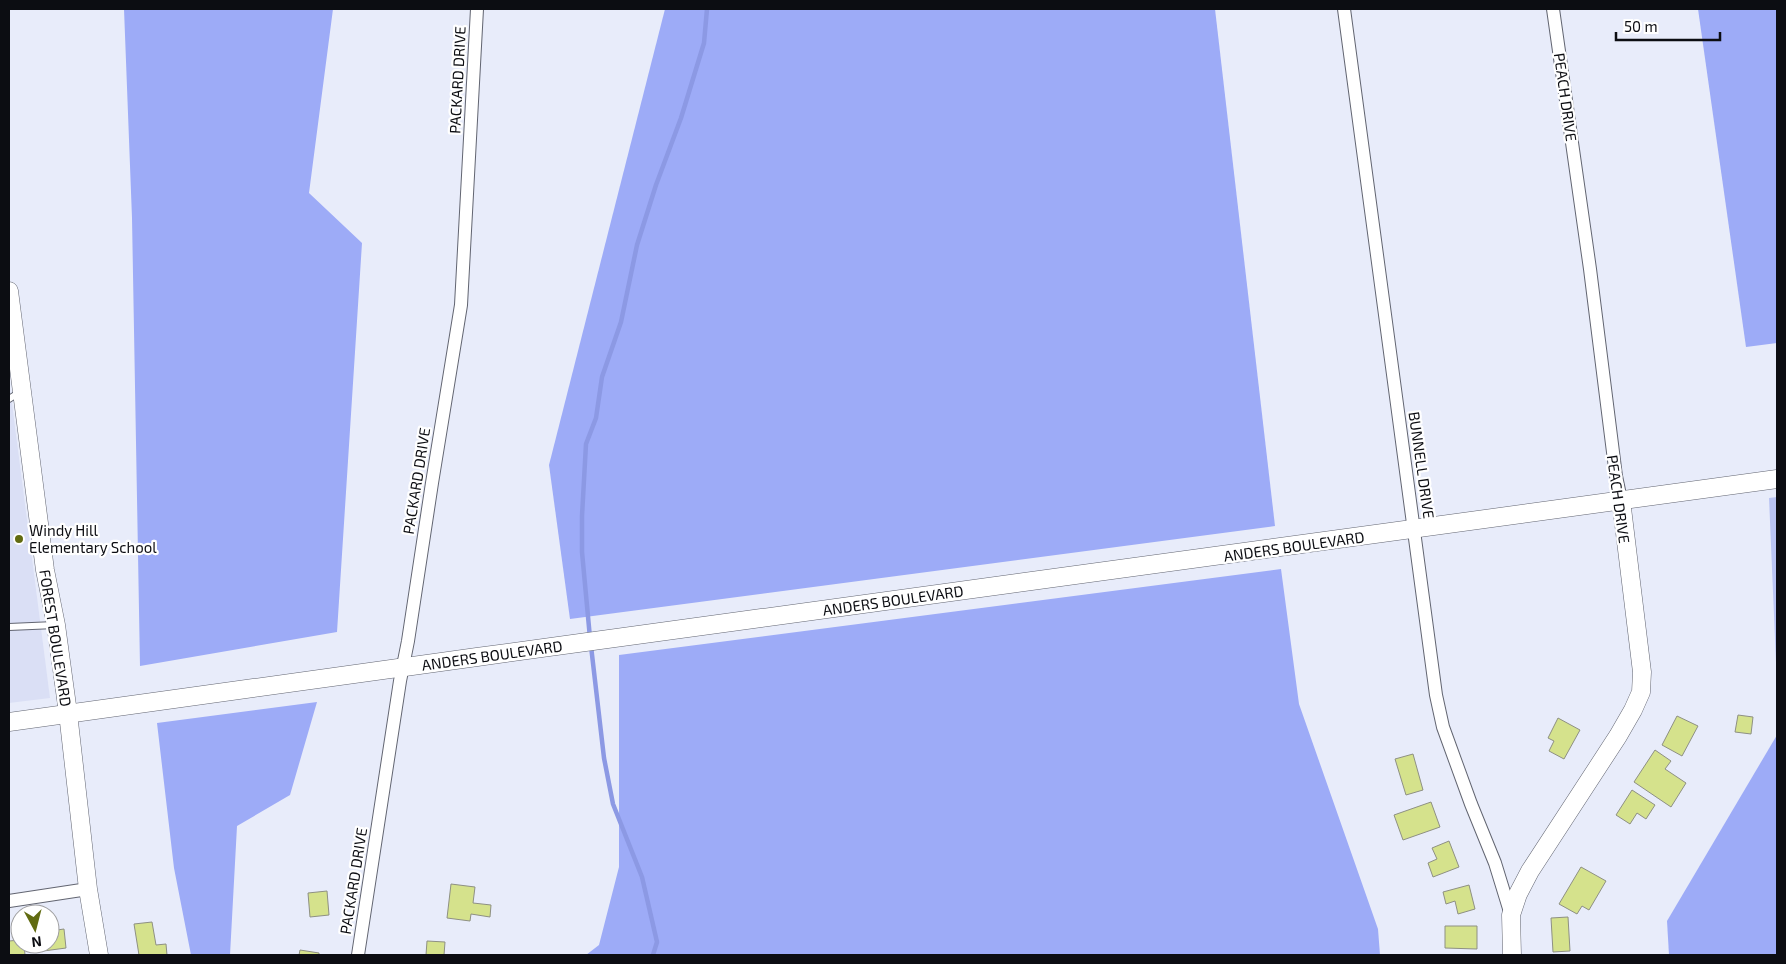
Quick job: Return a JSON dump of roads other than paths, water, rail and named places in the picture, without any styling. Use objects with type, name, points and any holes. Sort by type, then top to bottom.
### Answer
[{"type":"street","name":"PACKARD DRIVE","points":[[358,955],[461,305],[477,9]]},
{"type":"street","name":"BUNNELL DRIVE","points":[[1344,9],[1436,695],[1443,727],[1471,804],[1496,863],[1511,915]]},
{"type":"street","name":"PEACH DRIVE","points":[[1512,955],[1511,915],[1518,894],[1530,872],[1618,736],[1641,692],[1642,672],[1590,269],[1553,9]]},
{"type":"street","name":"FOREST BOULEVARD","points":[[9,291],[16,394],[56,625],[88,889],[99,955]]},
{"type":"street","name":"ANDERS BOULEVARD","points":[[9,722],[1777,479]]},
{"type":"street","points":[[9,901],[88,889]]},
{"type":"lane","points":[[9,627],[56,625]]},
{"type":"waterway","points":[[590,638],[582,552],[586,444],[596,418],[602,377],[621,322],[637,245],[656,185],[681,118],[704,43],[707,9]]},
{"type":"waterway","points":[[591,646],[604,758],[613,804],[642,877],[657,942],[653,955]]},
{"type":"place","name":"Windy Hill Elementary School","points":[[19,539]]}]
